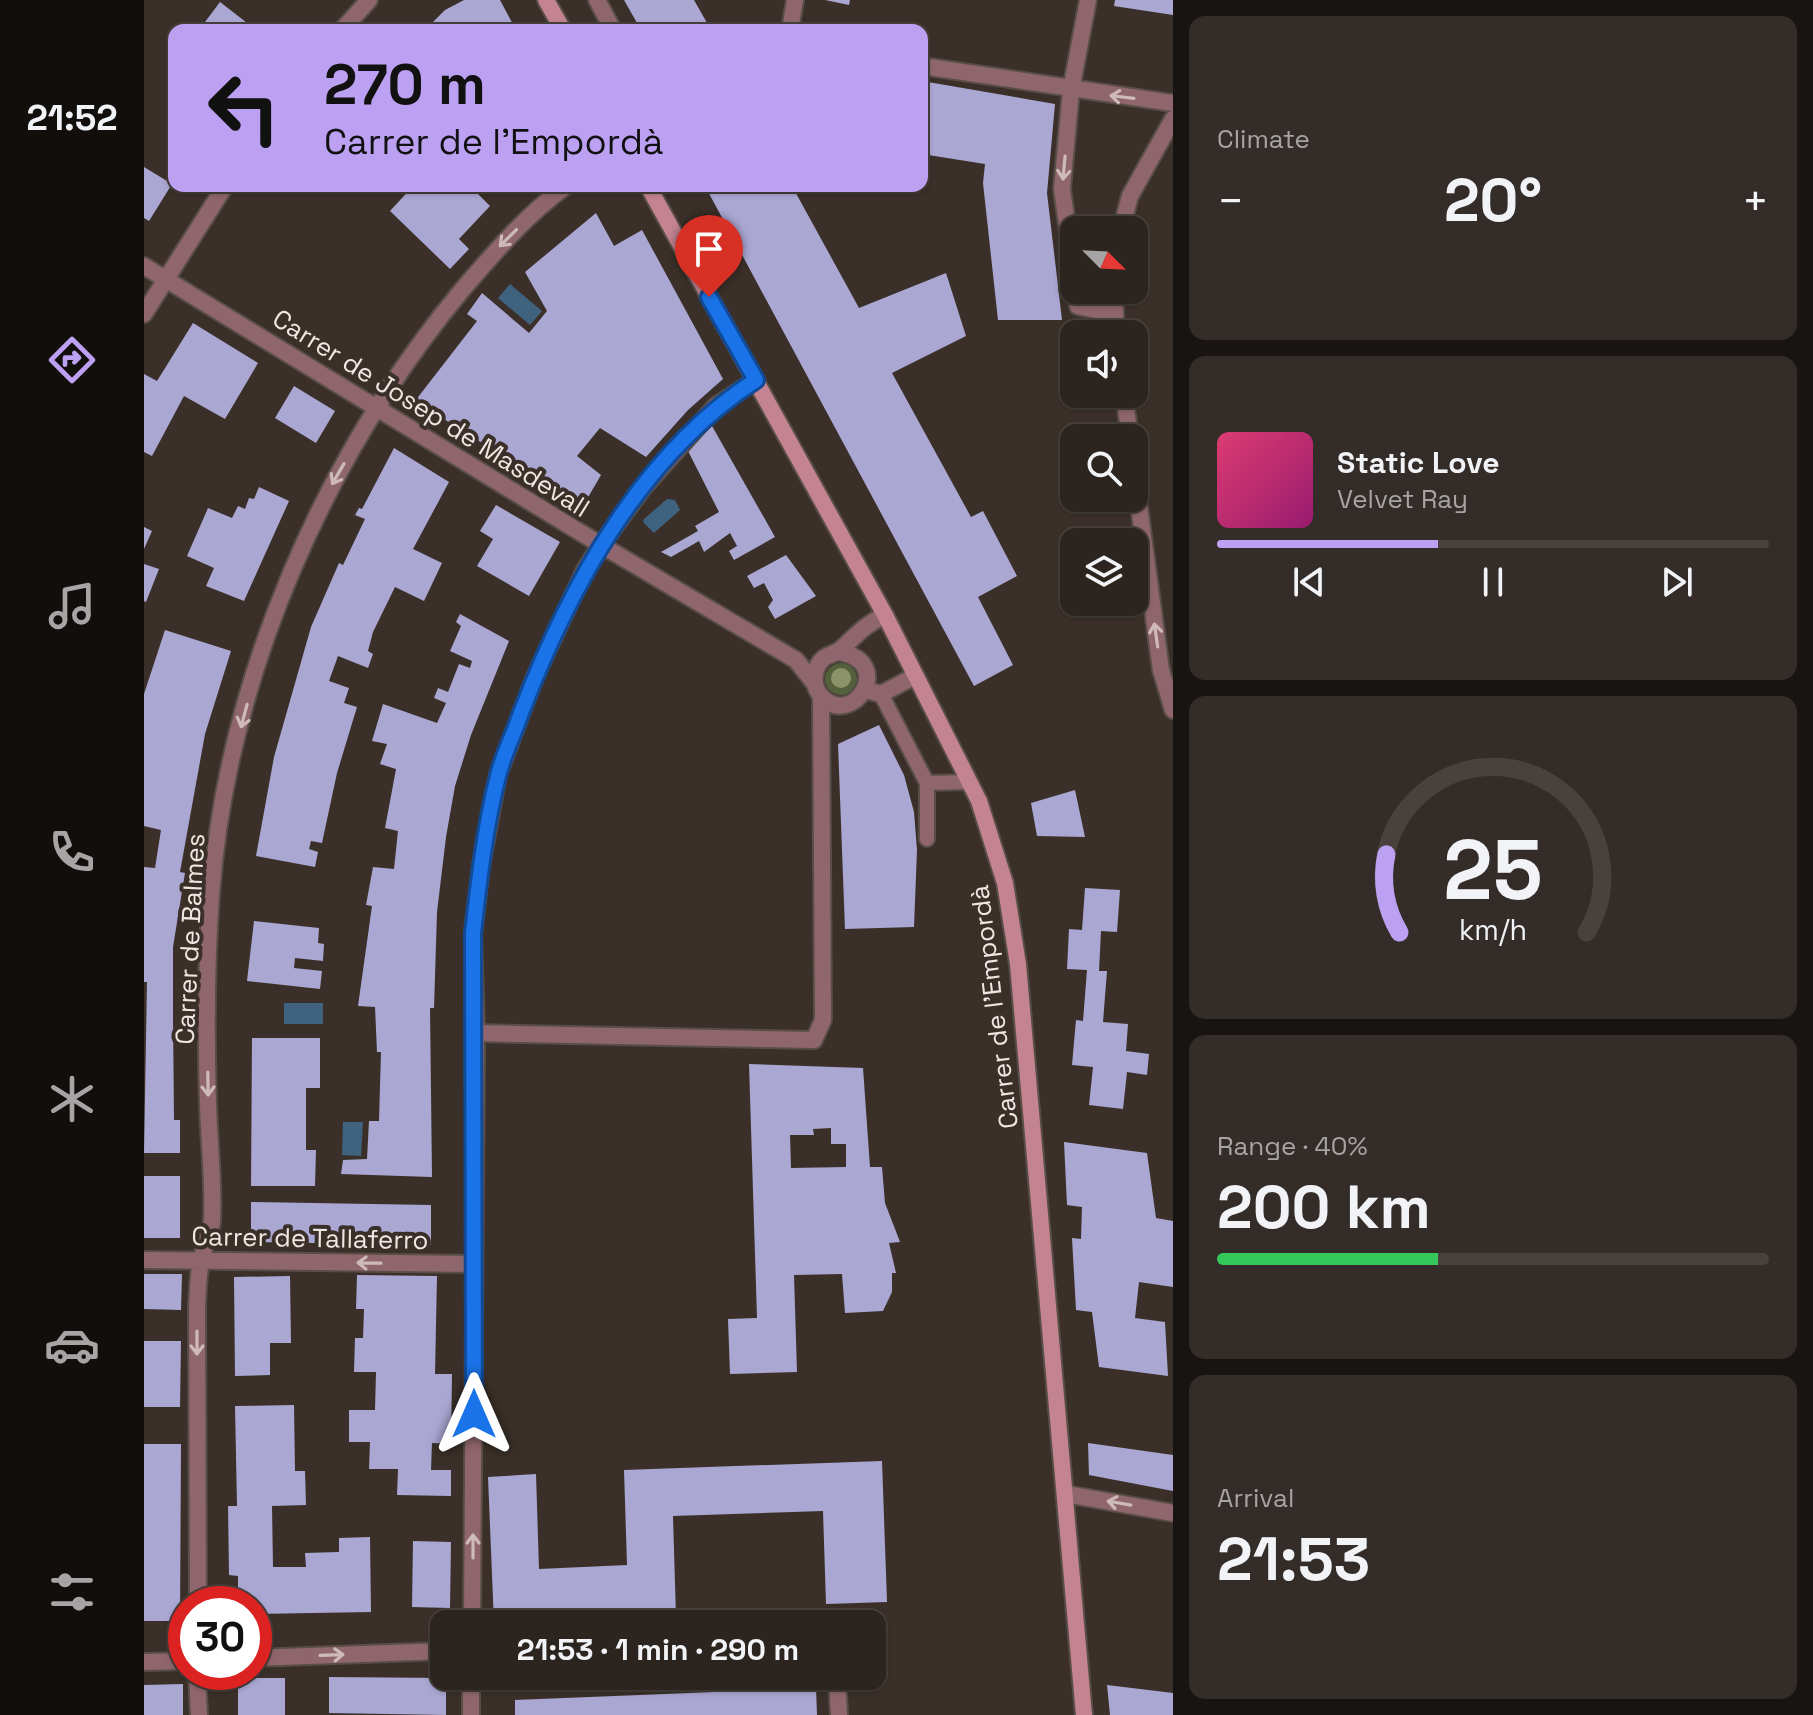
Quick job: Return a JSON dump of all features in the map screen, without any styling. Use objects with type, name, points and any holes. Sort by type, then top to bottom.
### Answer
[{"type":"main road","points":[[546,0],[560,24]]},
{"type":"main road","name":"Carrer de l'Empordà","points":[[651,192],[885,615],[970,782],[993,836],[1005,883],[1018,964],[1084,1715]]},
{"type":"street","points":[[347,24],[369,0]]},
{"type":"street","points":[[597,0],[610,24]]},
{"type":"street","points":[[791,24],[795,0]]},
{"type":"street","points":[[1066,216],[1062,189],[1071,90],[1088,0]]},
{"type":"street","points":[[928,67],[1173,103]]},
{"type":"street","points":[[1125,216],[1130,196],[1173,119]]},
{"type":"street","points":[[144,314],[221,192]]},
{"type":"street","name":"Carrer de Balmes","points":[[198,1586],[197,1306],[201,1260],[212,1223],[211,894],[222,809],[254,678],[284,588],[328,493],[378,407],[434,324],[494,252],[559,192]]},
{"type":"street","name":"Carrer de Josep de Masdevall","points":[[144,266],[601,545],[796,660]]},
{"type":"street","points":[[1078,304],[1113,314]]},
{"type":"street","points":[[1113,304],[1114,320]]},
{"type":"street","points":[[472,1610],[476,1033],[473,933],[481,866],[498,775],[535,677],[586,568],[601,545],[643,488],[716,406],[756,380]]},
{"type":"street","points":[[1140,512],[1161,670],[1173,710]]},
{"type":"street","points":[[476,1033],[814,1040],[823,1020],[819,730],[823,695],[816,669],[861,627],[885,615]]},
{"type":"street","points":[[873,692],[863,663],[853,654],[796,660],[823,695],[845,705],[915,676]]},
{"type":"street","name":"Carrer de Tallaferro","points":[[144,1260],[475,1264]]},
{"type":"street","points":[[1066,1494],[1173,1513]]},
{"type":"street","points":[[272,1657],[430,1652]]},
{"type":"street","points":[[144,1662],[168,1661]]},
{"type":"street","points":[[198,1690],[199,1715]]},
{"type":"street","points":[[471,1690],[471,1715]]},
{"type":"street","points":[[838,1690],[839,1715]]},
{"type":"lane","points":[[873,692],[927,783],[927,839]]},
{"type":"lane","points":[[927,783],[970,782]]},
{"type":"green space","points":[[841,663],[852,668],[857,679],[852,690],[841,695],[830,690],[825,679],[830,668]]},
{"type":"water","points":[[510,284],[542,311],[530,325],[498,298]]},
{"type":"water","points":[[667,499],[675,500],[680,510],[654,533],[643,522],[644,519]]},
{"type":"water","points":[[284,1003],[323,1003],[323,1024],[284,1024]]},
{"type":"water","points":[[343,1122],[363,1122],[361,1156],[342,1155]]},
{"type":"building","points":[[464,0],[500,0],[513,24],[431,24],[445,10]]},
{"type":"building","points":[[624,0],[694,0],[708,24],[638,24]]},
{"type":"building","points":[[825,0],[850,0],[849,5]]},
{"type":"building","points":[[1115,0],[1173,0],[1173,15],[1114,6]]},
{"type":"building","points":[[220,2],[248,24],[208,24],[205,22]]},
{"type":"building","points":[[928,82],[1055,104],[1047,193],[1062,320],[998,320],[983,183],[985,164],[928,155]]},
{"type":"building","points":[[144,167],[168,182],[168,190],[149,221],[144,218]]},
{"type":"building","points":[[407,192],[476,192],[490,206],[459,239],[469,249],[450,269],[390,211]]},
{"type":"building","points":[[708,192],[795,192],[859,308],[946,273],[966,336],[892,373],[971,517],[983,511],[1017,576],[978,597],[1013,665],[974,686]]},
{"type":"building","points":[[596,213],[614,246],[642,230],[723,379],[688,410],[646,457],[600,428],[577,456],[601,475],[583,506],[415,401],[477,321],[467,314],[482,293],[529,333],[547,311],[525,272]]},
{"type":"building","points":[[193,323],[258,363],[225,419],[184,396],[152,456],[144,452],[144,374],[157,381]]},
{"type":"building","points":[[294,386],[335,411],[316,443],[275,418]]},
{"type":"building","points":[[712,426],[775,537],[734,560],[729,551],[737,546],[730,533],[704,552],[699,541],[671,557],[661,552],[698,531],[695,526],[719,512],[688,451]]},
{"type":"building","points":[[394,448],[449,482],[413,549],[442,563],[424,601],[395,587],[373,632],[368,651],[373,654],[368,668],[338,656],[329,681],[349,688],[344,703],[357,707],[337,773],[322,843],[311,841],[309,849],[318,852],[315,867],[256,856],[274,757],[311,627],[339,563],[343,565],[365,519],[355,515],[359,508],[362,509]]},
{"type":"building","points":[[259,487],[289,501],[244,601],[206,586],[214,568],[187,556],[208,508],[232,518],[238,506],[245,509],[249,498],[254,499]]},
{"type":"building","points":[[496,505],[560,542],[529,596],[477,566],[493,539],[480,531]]},
{"type":"building","points":[[144,527],[152,531],[144,549]]},
{"type":"building","points":[[786,555],[816,596],[775,619],[768,607],[773,600],[764,583],[754,588],[747,576]]},
{"type":"building","points":[[144,564],[159,569],[146,602],[144,601]]},
{"type":"building","points":[[460,614],[509,641],[471,735],[455,786],[446,837],[437,912],[434,1008],[430,1008],[432,1177],[341,1174],[343,1160],[367,1159],[369,1121],[379,1121],[381,1052],[377,1052],[375,1007],[358,1006],[372,906],[366,905],[373,867],[394,869],[398,831],[385,828],[396,769],[380,764],[387,744],[372,741],[383,704],[437,723],[446,703],[434,698],[438,688],[448,692],[459,664],[470,668],[472,661],[450,651],[461,626],[456,622]]},
{"type":"building","points":[[165,630],[231,651],[205,734],[180,872],[185,873],[173,947],[173,1020],[174,1120],[180,1120],[180,1153],[144,1153],[147,982],[144,982],[144,867],[155,868],[161,830],[144,826],[144,694]]},
{"type":"building","points":[[879,725],[904,775],[914,812],[917,850],[914,927],[845,929],[838,744]]},
{"type":"building","points":[[1075,790],[1085,837],[1037,836],[1031,803]]},
{"type":"building","points":[[1085,888],[1120,890],[1117,932],[1101,931],[1099,971],[1107,971],[1103,1022],[1128,1024],[1126,1051],[1149,1054],[1147,1075],[1127,1072],[1123,1109],[1089,1105],[1093,1067],[1072,1065],[1076,1020],[1083,1021],[1087,970],[1067,969],[1069,929],[1082,930]]},
{"type":"building","points":[[254,921],[319,928],[318,943],[324,944],[323,961],[295,958],[294,968],[322,971],[320,989],[247,981]]},
{"type":"building","points":[[252,1038],[320,1038],[320,1088],[306,1088],[306,1150],[316,1150],[315,1186],[251,1186]]},
{"type":"building","points":[[749,1064],[863,1068],[870,1167],[882,1167],[885,1203],[900,1242],[889,1243],[896,1273],[892,1273],[892,1292],[883,1311],[845,1313],[842,1274],[794,1275],[797,1372],[730,1374],[728,1319],[757,1318]],"holes":[[[831,1128],[831,1144],[846,1144],[846,1167],[791,1168],[790,1135],[814,1135],[813,1129]]]},
{"type":"building","points":[[1064,1142],[1147,1153],[1156,1218],[1173,1221],[1173,1287],[1139,1282],[1135,1318],[1165,1322],[1168,1376],[1099,1367],[1092,1312],[1076,1310],[1072,1238],[1081,1239],[1082,1207],[1067,1205]]},
{"type":"building","points":[[144,1176],[180,1176],[180,1238],[144,1238]]},
{"type":"building","points":[[251,1202],[431,1205],[431,1245],[251,1242]]},
{"type":"building","points":[[144,1274],[182,1274],[181,1310],[144,1309]]},
{"type":"building","points":[[357,1275],[437,1276],[435,1374],[452,1374],[451,1444],[432,1443],[431,1470],[451,1470],[451,1496],[397,1495],[398,1469],[369,1469],[370,1442],[349,1442],[349,1410],[375,1410],[376,1372],[354,1372],[355,1338],[363,1338],[364,1309],[356,1309]]},
{"type":"building","points":[[290,1276],[291,1343],[270,1343],[270,1375],[235,1376],[234,1277]]},
{"type":"building","points":[[144,1341],[181,1341],[180,1407],[144,1407]]},
{"type":"building","points":[[294,1405],[295,1471],[305,1471],[306,1505],[272,1506],[273,1567],[306,1567],[305,1553],[339,1552],[339,1538],[370,1537],[371,1612],[272,1614],[272,1586],[238,1586],[238,1576],[229,1575],[228,1506],[237,1506],[235,1406]]},
{"type":"building","points":[[1088,1443],[1173,1455],[1173,1491],[1089,1475]]},
{"type":"building","points":[[144,1444],[181,1444],[180,1586],[168,1586],[168,1621],[144,1621]]},
{"type":"building","points":[[882,1461],[887,1602],[826,1604],[823,1511],[673,1516],[676,1610],[493,1610],[488,1477],[536,1474],[539,1569],[627,1565],[624,1470]]},
{"type":"building","points":[[413,1541],[451,1542],[450,1608],[412,1607]]},
{"type":"building","points":[[329,1677],[430,1678],[430,1690],[446,1690],[446,1715],[329,1713]]},
{"type":"building","points":[[272,1678],[285,1678],[285,1715],[238,1715],[238,1690],[272,1690]]},
{"type":"building","points":[[168,1684],[168,1690],[183,1690],[183,1715],[144,1715],[144,1685]]},
{"type":"building","points":[[1107,1685],[1173,1693],[1173,1715],[1110,1715]]},
{"type":"building","points":[[816,1690],[817,1715],[515,1715],[515,1700]]},
{"type":"route","points":[[474,1414],[476,1033],[473,933],[481,866],[498,775],[535,677],[586,568],[601,545],[643,488],[716,406],[756,380],[709,297]]}]
